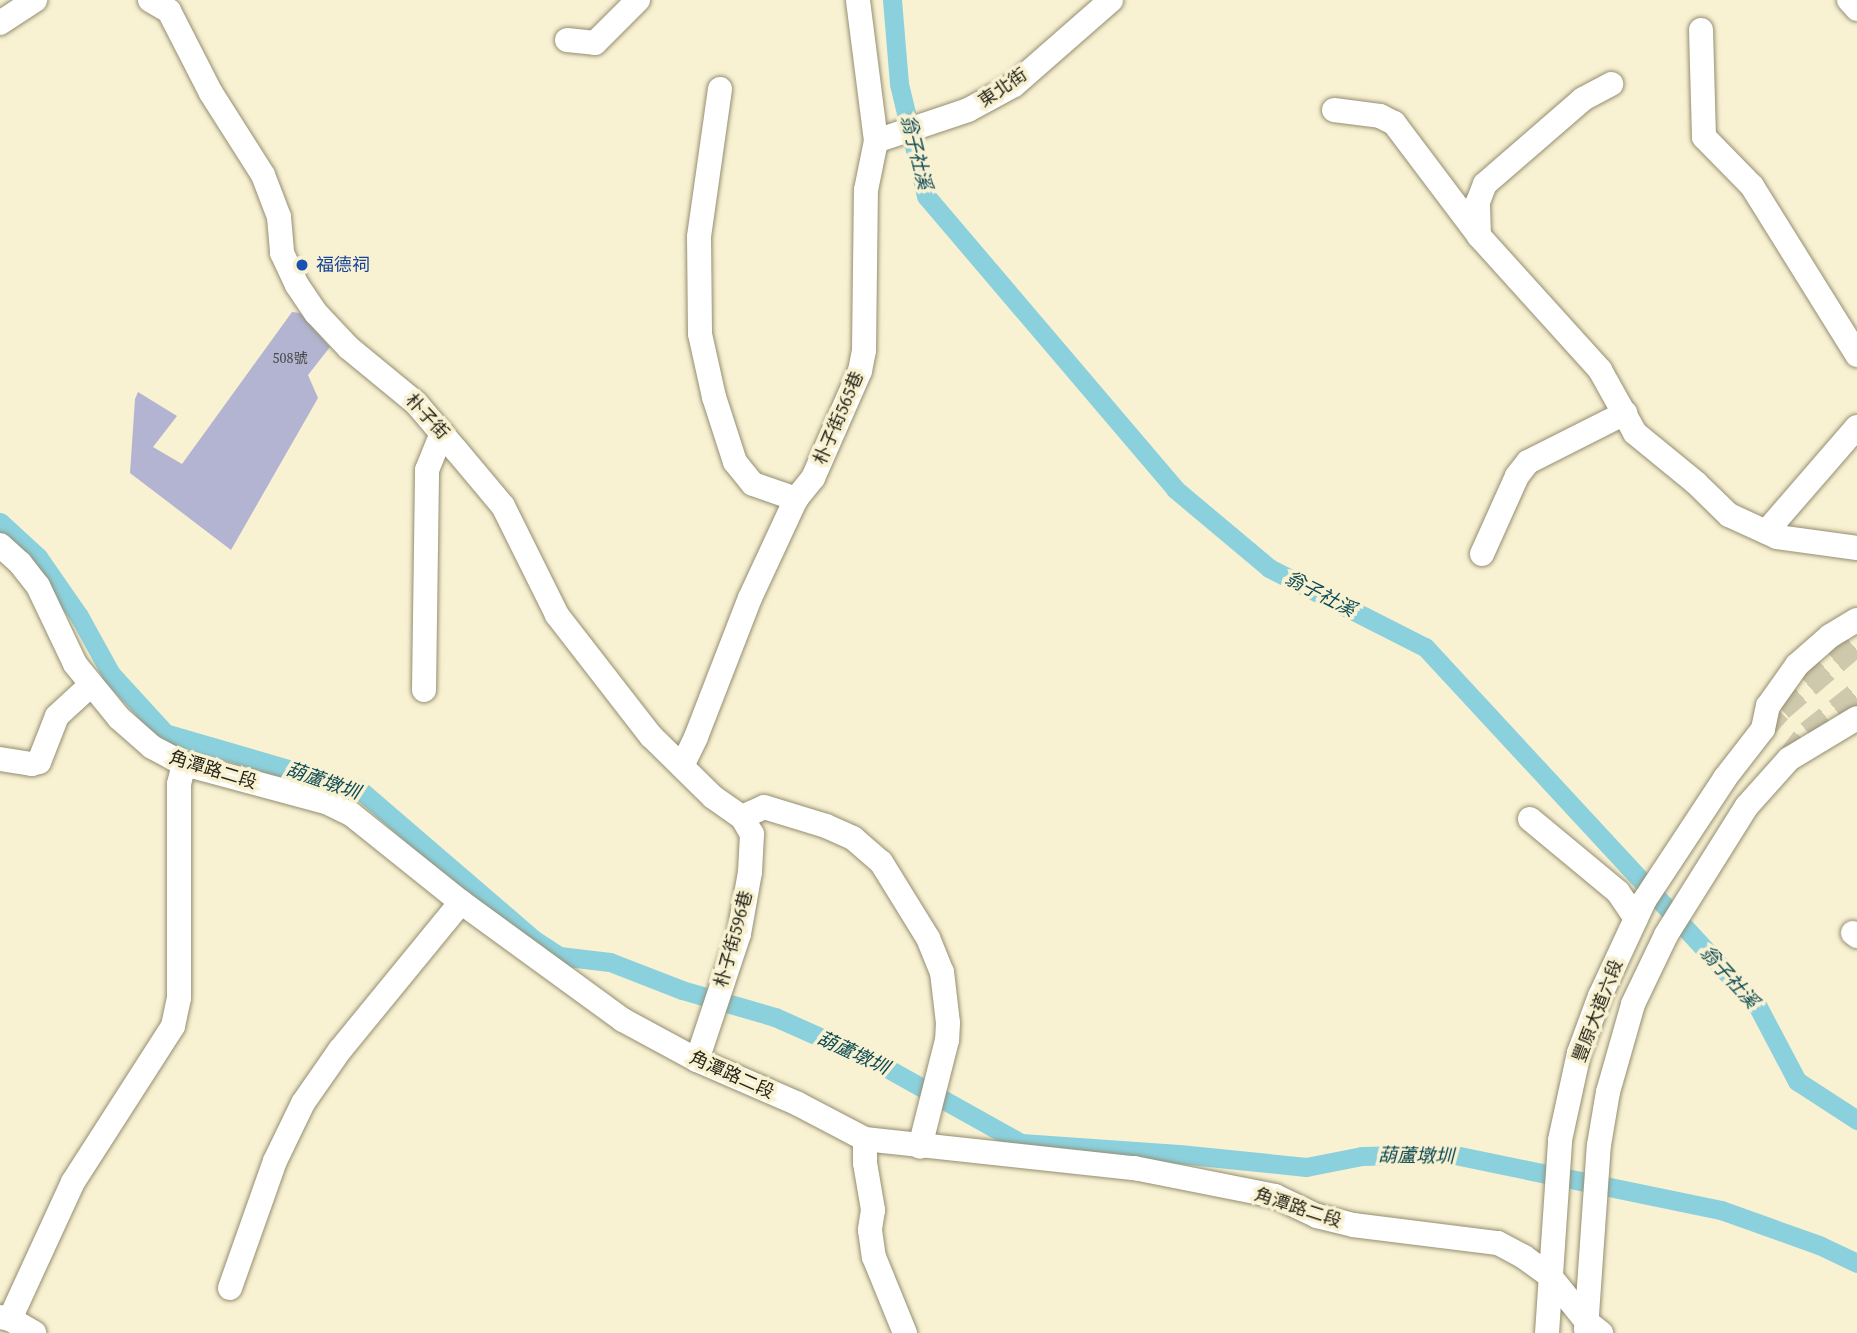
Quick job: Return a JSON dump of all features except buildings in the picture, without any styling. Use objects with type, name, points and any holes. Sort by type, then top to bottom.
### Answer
[{"type":"street","points":[[0,23],[35,0]]},
{"type":"street","name":"朴子街","points":[[150,0],[169,11],[211,93],[263,175],[279,218],[282,253],[297,285],[316,313],[349,348],[416,403],[442,433],[503,506],[557,615],[651,736],[713,797],[742,817]]},
{"type":"street","points":[[567,40],[595,43],[638,0]]},
{"type":"street","name":"朴子街565巷","points":[[682,766],[751,598],[796,499],[813,478],[860,371],[864,350],[866,190],[880,140],[858,0]]},
{"type":"street","name":"東北街","points":[[880,140],[968,110],[1014,85],[1111,0]]},
{"type":"street","points":[[1849,0],[1857,9]]},
{"type":"street","points":[[1701,30],[1704,137],[1752,186],[1857,355]]},
{"type":"street","points":[[1479,236],[1478,202],[1485,184],[1583,99],[1611,85]]},
{"type":"street","points":[[720,89],[699,237],[701,334],[714,397],[735,462],[752,484],[796,499]]},
{"type":"street","points":[[1334,110],[1380,116],[1394,123],[1479,236],[1600,370],[1634,433],[1696,483],[1729,515],[1777,537],[1857,548]]},
{"type":"street","points":[[1482,554],[1517,476],[1528,462],[1625,412]]},
{"type":"street","points":[[1766,531],[1857,427]]},
{"type":"street","points":[[424,690],[427,470],[442,433]]},
{"type":"street","name":"角潭路二段","points":[[0,545],[20,563],[38,586],[66,649],[91,685],[137,735],[169,759],[339,808],[365,824],[461,902],[623,1020],[697,1060],[798,1104],[865,1139],[1134,1168],[1275,1196],[1317,1216],[1353,1225],[1479,1238],[1516,1252],[1550,1276],[1591,1329]]},
{"type":"street","name":"豐原大道六段","points":[[1547,1333],[1560,1143],[1579,1053],[1600,996],[1640,910],[1726,778],[1763,729],[1768,706],[1797,665],[1830,636],[1857,620]]},
{"type":"street","points":[[0,759],[32,764],[39,762],[57,716],[91,685]]},
{"type":"street","name":"豐原大道六段","points":[[1591,1329],[1592,1227],[1599,1146],[1621,1038],[1633,1004],[1666,935],[1747,806],[1789,759],[1857,718]]},
{"type":"street","points":[[34,1333],[5,1318],[74,1182],[173,1026],[179,998],[179,784],[184,764]]},
{"type":"street","points":[[742,817],[764,807],[826,826],[853,838],[881,862],[928,938],[942,972],[948,1023],[939,1074],[920,1147]]},
{"type":"street","name":"朴子街596巷","points":[[697,1060],[739,934],[751,872],[752,834],[742,817]]},
{"type":"street","points":[[1530,819],[1640,910]]},
{"type":"street","points":[[230,1289],[275,1161],[303,1103],[340,1050],[461,902]]},
{"type":"street","points":[[865,1139],[865,1163],[873,1210],[870,1230],[874,1256],[905,1333]]},
{"type":"waterway","name":"翁子社溪","points":[[892,0],[899,84],[926,196],[1175,489],[1269,568],[1425,647],[1758,1007],[1797,1081],[1857,1120]]},
{"type":"waterway","name":"葫蘆墩圳","points":[[0,522],[38,557],[79,616],[111,674],[165,733],[360,790],[533,939],[559,956],[610,962],[682,990],[775,1017],[876,1062],[1021,1143],[1179,1154],[1306,1167],[1362,1156],[1450,1154],[1721,1210],[1819,1245],[1857,1263]]},
{"type":"tunnel","points":[[1763,729],[1781,709],[1857,644]]},
{"type":"tunnel","points":[[1789,758],[1808,733],[1857,694]]},
{"type":"place","name":"福德祠","points":[[302,265]]}]
